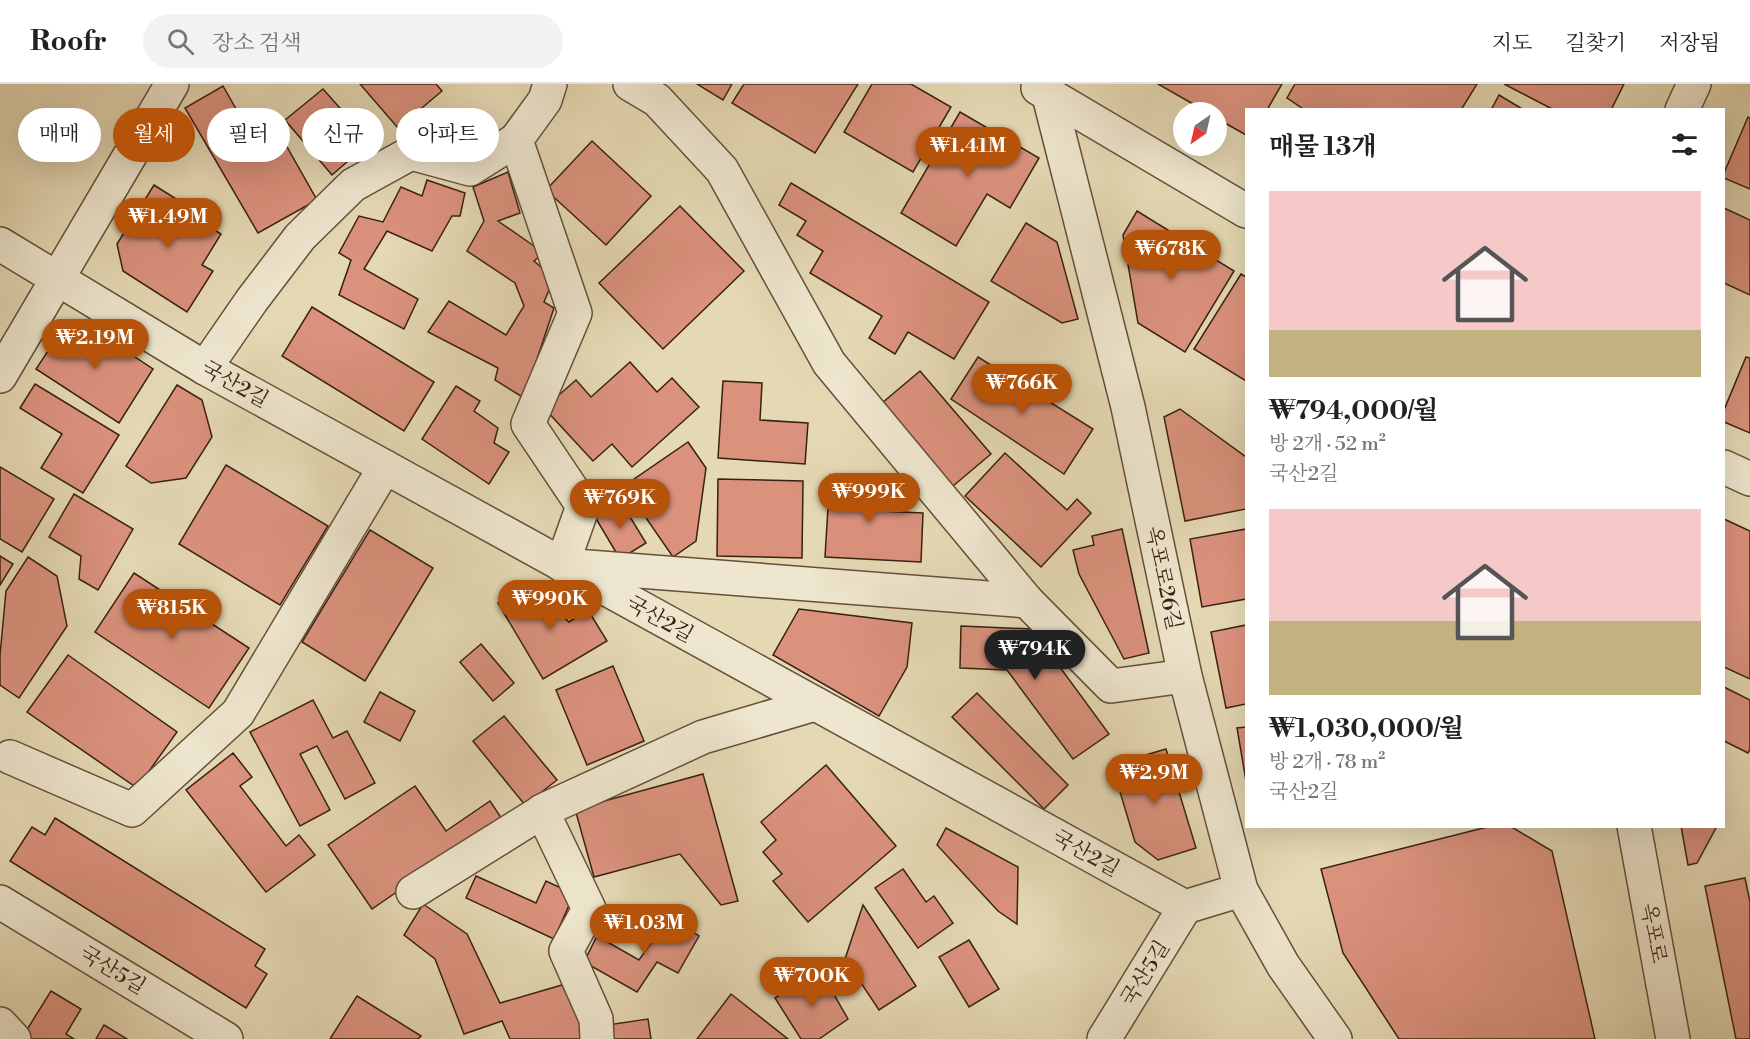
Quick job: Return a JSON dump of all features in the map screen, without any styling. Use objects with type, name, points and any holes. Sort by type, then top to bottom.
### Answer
[{"type":"street","points":[[0,376],[172,84]]},
{"type":"street","points":[[205,368],[252,300],[300,237],[353,185],[411,153],[470,169],[516,140],[545,100],[549,84]]},
{"type":"street","points":[[630,84],[657,100],[722,170],[829,363],[1028,601],[1111,686],[1185,676]]},
{"type":"street","points":[[1683,108],[1694,84]]},
{"type":"street","points":[[1042,87],[1245,210]]},
{"type":"street","name":"옥포로26길","points":[[1042,87],[1128,407],[1185,676],[1241,890],[1283,965],[1335,1039]]},
{"type":"street","points":[[516,140],[575,313],[528,424],[583,506],[562,565],[1028,601]]},
{"type":"street","name":"국산2길","points":[[0,244],[205,368],[1185,907]]},
{"type":"street","points":[[10,757],[132,810],[238,713],[385,467]]},
{"type":"street","points":[[1725,467],[1750,479]]},
{"type":"street","points":[[413,892],[542,811],[703,737],[815,704]]},
{"type":"street","points":[[542,811],[589,909],[566,951],[596,1019],[597,1039]]},
{"type":"street","name":"옥포로","points":[[1634,828],[1674,1039]]},
{"type":"street","points":[[1185,907],[1241,890]]},
{"type":"street","name":"국산5길","points":[[0,902],[226,1039]]},
{"type":"street","name":"국산5길","points":[[1104,1039],[1185,907]]},
{"type":"street","points":[[0,1023],[14,1039]]},
{"type":"building","points":[[360,84],[436,84],[442,91],[422,108],[396,108],[396,126],[384,112],[384,108],[381,108]]},
{"type":"building","points":[[697,84],[732,84],[723,100]]},
{"type":"building","points":[[744,84],[858,84],[815,153],[732,103]]},
{"type":"building","points":[[872,84],[911,84],[951,107],[913,172],[844,132]]},
{"type":"building","points":[[1158,84],[1282,84],[1268,108],[1245,108],[1245,134],[1227,124],[1227,102],[1190,102]]},
{"type":"building","points":[[1295,84],[1477,84],[1462,108],[1302,108],[1287,98]]},
{"type":"building","points":[[1504,84],[1624,84],[1612,108],[1550,108]]},
{"type":"building","points":[[223,86],[236,108],[207,108],[207,146],[195,125],[195,108],[185,108]]},
{"type":"building","points":[[323,89],[340,108],[302,108],[302,140],[290,126],[290,116]]},
{"type":"building","points":[[1499,95],[1521,108],[1492,108]]},
{"type":"building","points":[[960,112],[1039,158],[1010,208],[987,194],[956,246],[901,213]]},
{"type":"building","points":[[1748,117],[1750,118],[1750,189],[1725,178],[1725,171]]},
{"type":"building","points":[[592,141],[651,196],[606,245],[546,190]]},
{"type":"building","points":[[290,152],[317,200],[258,233],[217,162],[290,162]]},
{"type":"building","points":[[321,162],[347,162],[332,175]]},
{"type":"building","points":[[508,172],[520,213],[498,221],[544,253],[534,261],[554,278],[544,302],[554,308],[524,398],[495,380],[498,368],[428,332],[449,301],[506,335],[524,306],[515,283],[467,251],[484,221],[473,187]]},
{"type":"building","points":[[427,180],[465,193],[460,216],[452,216],[432,251],[387,231],[364,269],[418,299],[404,329],[339,295],[351,260],[339,253],[359,216],[383,222],[401,187],[422,196]]},
{"type":"building","points":[[791,183],[989,302],[954,359],[908,332],[895,354],[869,338],[882,316],[810,273],[823,251],[797,235],[806,221],[779,205]]},
{"type":"building","points":[[154,185],[203,216],[200,221],[221,234],[202,265],[213,271],[187,312],[123,271],[117,244]]},
{"type":"building","points":[[680,206],[744,271],[663,349],[599,283]]},
{"type":"building","points":[[1725,208],[1750,220],[1750,295],[1725,283]]},
{"type":"building","points":[[1137,211],[1234,271],[1185,352],[1138,323],[1123,235]]},
{"type":"building","points":[[1026,223],[1057,242],[1078,319],[1062,323],[991,281]]},
{"type":"building","points":[[1241,274],[1245,276],[1245,380],[1194,349]]},
{"type":"building","points":[[312,307],[434,382],[404,431],[282,356]]},
{"type":"building","points":[[84,323],[153,369],[119,423],[36,369],[64,327]]},
{"type":"building","points":[[978,357],[1093,429],[1064,474],[951,399]]},
{"type":"building","points":[[1746,357],[1750,358],[1750,433],[1725,422],[1725,408]]},
{"type":"building","points":[[630,362],[657,392],[672,378],[699,407],[632,467],[612,444],[593,461],[544,408],[576,380],[591,397]]},
{"type":"building","points":[[920,371],[991,454],[953,486],[882,403]]},
{"type":"building","points":[[723,381],[762,383],[760,420],[808,423],[805,464],[718,458]]},
{"type":"building","points":[[35,384],[119,435],[83,493],[41,468],[62,434],[20,408]]},
{"type":"building","points":[[177,385],[202,400],[212,437],[186,478],[151,483],[126,466]]},
{"type":"building","points":[[456,386],[480,401],[474,411],[498,428],[494,443],[509,452],[489,484],[422,439]]},
{"type":"building","points":[[1180,409],[1245,456],[1245,509],[1185,521],[1164,417]]},
{"type":"building","points":[[688,442],[706,468],[696,541],[673,557],[624,486]]},
{"type":"building","points":[[1005,453],[1067,510],[1077,499],[1091,513],[1041,567],[965,496]]},
{"type":"building","points":[[226,465],[328,526],[280,605],[179,544]]},
{"type":"building","points":[[0,467],[54,499],[22,552],[0,539]]},
{"type":"building","points":[[830,475],[881,477],[879,511],[923,513],[921,562],[825,557]]},
{"type":"building","points":[[718,479],[803,481],[802,558],[717,556]]},
{"type":"building","points":[[74,494],[133,529],[98,590],[79,579],[81,556],[49,537]]},
{"type":"building","points":[[621,502],[646,543],[620,559],[595,517]]},
{"type":"building","points":[[1725,519],[1750,531],[1750,679],[1725,667]]},
{"type":"building","points":[[1122,529],[1149,653],[1124,659],[1079,574],[1073,550],[1094,545],[1092,536]]},
{"type":"building","points":[[1245,529],[1245,599],[1202,607],[1190,539]]},
{"type":"building","points":[[370,530],[433,568],[365,681],[302,642]]},
{"type":"building","points":[[0,556],[13,564],[0,585]]},
{"type":"building","points":[[28,557],[57,576],[67,626],[19,698],[0,685],[0,655],[6,591]]},
{"type":"building","points":[[134,573],[249,648],[209,708],[95,632]]},
{"type":"building","points":[[529,585],[569,622],[588,610],[607,641],[543,679],[498,603]]},
{"type":"building","points":[[799,609],[912,623],[907,667],[879,716],[773,655]]},
{"type":"building","points":[[1245,625],[1245,704],[1226,708],[1211,632]]},
{"type":"building","points":[[961,626],[1032,629],[1109,734],[1073,759],[1007,670],[960,668]]},
{"type":"building","points":[[481,644],[514,683],[493,701],[460,662]]},
{"type":"building","points":[[68,655],[177,732],[137,788],[27,712]]},
{"type":"building","points":[[613,666],[644,741],[587,765],[556,690]]},
{"type":"building","points":[[1725,688],[1750,700],[1750,749],[1748,753],[1725,742]]},
{"type":"building","points":[[380,692],[415,711],[400,741],[364,722]]},
{"type":"building","points":[[977,693],[1068,785],[1044,809],[952,717]]},
{"type":"building","points":[[313,700],[333,738],[347,731],[375,783],[345,799],[317,746],[300,754],[330,810],[300,826],[250,732]]},
{"type":"building","points":[[504,716],[557,780],[525,805],[473,741]]},
{"type":"building","points":[[1245,727],[1245,775],[1237,728]]},
{"type":"building","points":[[1166,749],[1196,848],[1158,860],[1135,842],[1112,765]]},
{"type":"building","points":[[233,753],[252,777],[240,786],[286,846],[299,835],[315,855],[266,892],[186,790]]},
{"type":"building","points":[[826,765],[896,846],[808,922],[773,881],[782,874],[763,852],[776,840],[761,822]]},
{"type":"building","points":[[703,774],[738,901],[721,905],[680,854],[594,877],[575,809]]},
{"type":"building","points":[[415,786],[446,831],[490,801],[502,819],[372,909],[328,845]]},
{"type":"building","points":[[55,818],[265,949],[255,966],[267,974],[246,1008],[10,861],[32,827],[45,835]]},
{"type":"building","points":[[946,828],[1018,867],[1017,924],[998,911],[937,845]]},
{"type":"building","points":[[1483,828],[1513,828],[1552,851],[1595,1039],[1399,1039],[1343,953],[1321,869]]},
{"type":"building","points":[[1681,828],[1716,828],[1697,863],[1688,865]]},
{"type":"building","points":[[903,869],[926,902],[934,896],[953,923],[918,948],[875,888]]},
{"type":"building","points":[[476,876],[536,903],[546,881],[574,894],[554,939],[466,898]]},
{"type":"building","points":[[1745,878],[1750,902],[1750,1039],[1736,1039],[1705,886]]},
{"type":"building","points":[[423,904],[467,934],[500,1003],[562,985],[584,1028],[582,1039],[510,1039],[502,1021],[464,1034],[435,959],[404,935]]},
{"type":"building","points":[[863,905],[916,986],[879,1010],[845,959]]},
{"type":"building","points":[[670,916],[699,936],[678,973],[657,962],[637,992],[584,962],[597,936],[639,960]]},
{"type":"building","points":[[969,940],[999,989],[969,1007],[939,957]]},
{"type":"building","points":[[820,970],[848,1019],[819,1039],[801,1039],[775,998]]},
{"type":"building","points":[[51,991],[81,1009],[66,1034],[74,1039],[28,1039],[23,1036]]},
{"type":"building","points":[[731,994],[788,1039],[697,1039]]},
{"type":"building","points":[[357,996],[421,1036],[418,1039],[330,1039]]},
{"type":"building","points":[[648,1019],[651,1039],[611,1039],[607,1025]]},
{"type":"building","points":[[104,1025],[127,1039],[96,1039]]}]
